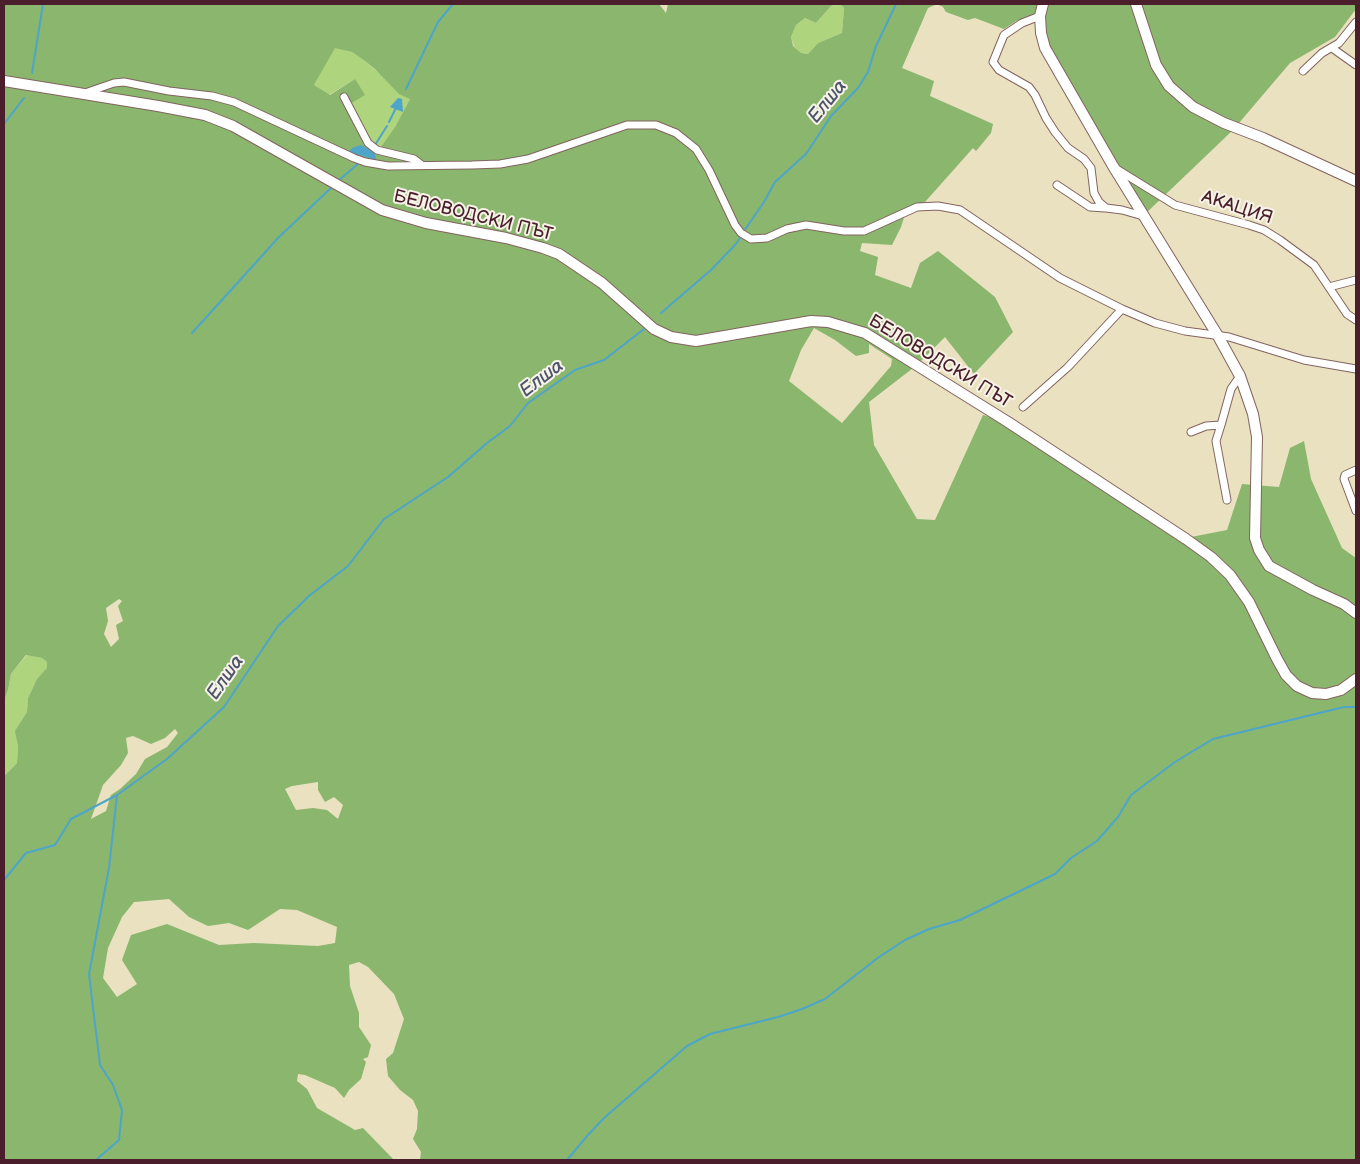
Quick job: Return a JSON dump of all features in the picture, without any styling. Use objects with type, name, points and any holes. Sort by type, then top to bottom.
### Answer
[{"type":"street","points":[[1043,4],[1040,16],[1040,33],[1045,48],[1113,166],[1218,336],[1240,376],[1253,414],[1257,437],[1255,538],[1258,550],[1269,566],[1313,590],[1344,604],[1356,613]]},
{"type":"street","points":[[1136,4],[1156,65],[1169,86],[1193,107],[1224,123],[1262,138],[1356,182]]},
{"type":"street","points":[[1040,16],[1022,23],[1004,34],[993,62],[999,70],[1029,87],[1055,132],[1068,148],[1084,159],[1091,168],[1094,193],[1099,202],[1106,208]]},
{"type":"street","points":[[1303,71],[1322,53],[1339,44],[1356,22]]},
{"type":"street","points":[[1332,48],[1356,65]]},
{"type":"street","name":"БЕЛОВОДСКИ ПЪТ","points":[[4,81],[205,115],[233,126],[262,141],[382,210],[426,223],[506,238],[559,254],[602,283],[654,329],[671,337],[696,341],[811,321],[828,322],[865,333],[1008,422],[1186,538],[1210,557],[1230,575],[1249,602],[1276,659],[1297,686],[1312,693],[1326,694],[1341,690],[1356,679]]},
{"type":"street","points":[[82,94],[114,83],[124,82],[169,91],[212,96],[234,102],[365,162],[388,166],[472,166],[528,159],[627,125],[656,125],[676,133],[696,149],[709,170],[727,212],[743,234],[751,239],[762,239],[787,229],[806,225],[859,231],[872,228],[917,207],[938,206],[960,210],[1060,278],[1122,309],[1169,328],[1229,337],[1304,360],[1356,369]]},
{"type":"street","points":[[344,97],[368,143],[377,150],[414,159],[422,165]]},
{"type":"street","name":"АКАЦИЯ","points":[[1113,166],[1175,204],[1264,230],[1280,240],[1314,265],[1347,314],[1356,320]]},
{"type":"street","points":[[1057,184],[1090,207],[1122,210],[1143,216]]},
{"type":"street","points":[[1329,287],[1356,280]]},
{"type":"street","points":[[1023,407],[1068,367],[1122,309]]},
{"type":"street","points":[[1228,500],[1216,441],[1231,389],[1240,376]]},
{"type":"street","points":[[1191,432],[1206,426],[1221,425]]},
{"type":"street","points":[[1356,470],[1344,478],[1356,511]]},
{"type":"green space","points":[[4,4],[659,4],[666,13],[668,4],[838,4],[831,6],[816,23],[805,18],[796,25],[791,37],[793,46],[801,53],[808,54],[818,43],[842,33],[844,8],[840,4],[937,4],[928,8],[902,68],[934,81],[930,96],[993,124],[991,133],[976,151],[973,148],[925,202],[907,208],[901,227],[892,245],[862,243],[860,251],[878,257],[875,275],[911,288],[920,263],[938,251],[995,297],[1013,332],[974,374],[945,337],[917,365],[869,402],[874,445],[917,519],[935,520],[983,415],[1008,422],[1186,538],[1227,530],[1242,484],[1279,487],[1290,448],[1304,441],[1311,479],[1342,548],[1356,558],[1356,1160],[420,1160],[421,1152],[413,1139],[417,1129],[418,1111],[413,1100],[400,1090],[388,1076],[386,1059],[393,1053],[404,1019],[394,994],[368,967],[359,962],[349,965],[350,986],[359,1013],[359,1027],[371,1045],[368,1057],[363,1059],[366,1062],[361,1079],[349,1090],[344,1098],[335,1088],[305,1075],[298,1074],[297,1081],[307,1089],[317,1108],[355,1130],[363,1128],[394,1160],[4,1160],[4,776],[17,763],[18,746],[15,731],[27,712],[28,698],[37,679],[47,668],[47,662],[42,658],[26,655],[11,674],[4,701]],"holes":[[[335,48],[352,52],[375,69],[399,94],[410,99],[395,127],[380,148],[370,141],[350,104],[365,95],[355,79],[330,95],[314,85]],[[814,328],[835,340],[856,356],[869,353],[869,344],[892,359],[891,366],[842,423],[789,381],[801,350]],[[119,599],[122,601],[118,606],[123,621],[116,625],[119,639],[111,647],[104,634],[108,621],[106,608]],[[175,729],[178,733],[167,747],[145,759],[136,774],[111,795],[106,811],[91,819],[103,785],[121,765],[128,753],[126,738],[133,736],[151,744],[165,738]],[[318,782],[318,790],[325,802],[334,797],[343,805],[338,819],[327,810],[313,808],[296,810],[285,789]],[[169,899],[189,917],[208,926],[229,923],[248,930],[280,909],[297,910],[337,927],[335,943],[318,946],[254,943],[219,945],[167,924],[131,935],[122,960],[137,984],[117,997],[103,978],[108,948],[122,917],[134,902]]]},
{"type":"green space","points":[[840,4],[844,8],[842,33],[818,43],[808,54],[800,53],[794,46],[791,37],[796,25],[805,18],[816,23],[831,6]]},
{"type":"green space","points":[[937,4],[1356,4],[1356,9],[1335,37],[1290,63],[1233,130],[1143,216],[1113,166],[1033,16],[1016,21],[1004,29],[975,18],[968,20],[946,12],[943,7]]},
{"type":"green space","points":[[335,47],[352,52],[365,61],[410,99],[395,127],[380,148],[370,141],[350,104],[355,79],[329,95],[314,85]]},
{"type":"green space","points":[[27,655],[42,658],[47,662],[48,668],[37,679],[28,698],[27,712],[16,731],[18,746],[17,763],[4,776],[4,701],[11,674]]},
{"type":"water","points":[[398,98],[402,99],[403,112],[390,107]]},
{"type":"water","points":[[361,145],[375,152],[376,160],[349,152],[352,148]]},
{"type":"waterway","points":[[32,73],[43,4]]},
{"type":"waterway","points":[[406,89],[438,22],[453,4]]},
{"type":"waterway","name":"Елша","points":[[744,231],[775,182],[806,154],[831,116],[858,88],[868,72],[876,46],[896,4]]},
{"type":"waterway","points":[[4,124],[24,98]]},
{"type":"waterway","points":[[389,122],[396,108]]},
{"type":"waterway","points":[[375,145],[387,126]]},
{"type":"waterway","points":[[337,182],[360,162]]},
{"type":"waterway","points":[[192,333],[279,237],[332,187]]},
{"type":"waterway","name":"Елша","points":[[661,313],[711,270],[742,235]]},
{"type":"waterway","name":"Елша","points":[[96,1160],[119,1140],[122,1110],[113,1085],[100,1065],[89,974],[109,868],[117,795],[167,759],[224,707],[278,626],[309,596],[348,566],[384,519],[448,477],[510,426],[528,403],[575,370],[604,360],[644,329]]},
{"type":"waterway","points":[[567,1160],[604,1118],[687,1046],[710,1034],[778,1017],[825,999],[879,957],[905,940],[929,929],[960,920],[1055,874],[1071,858],[1097,841],[1118,817],[1131,795],[1175,762],[1213,739],[1344,707],[1356,707]]},
{"type":"waterway","points":[[4,880],[26,853],[55,845],[71,819],[117,795]]}]
